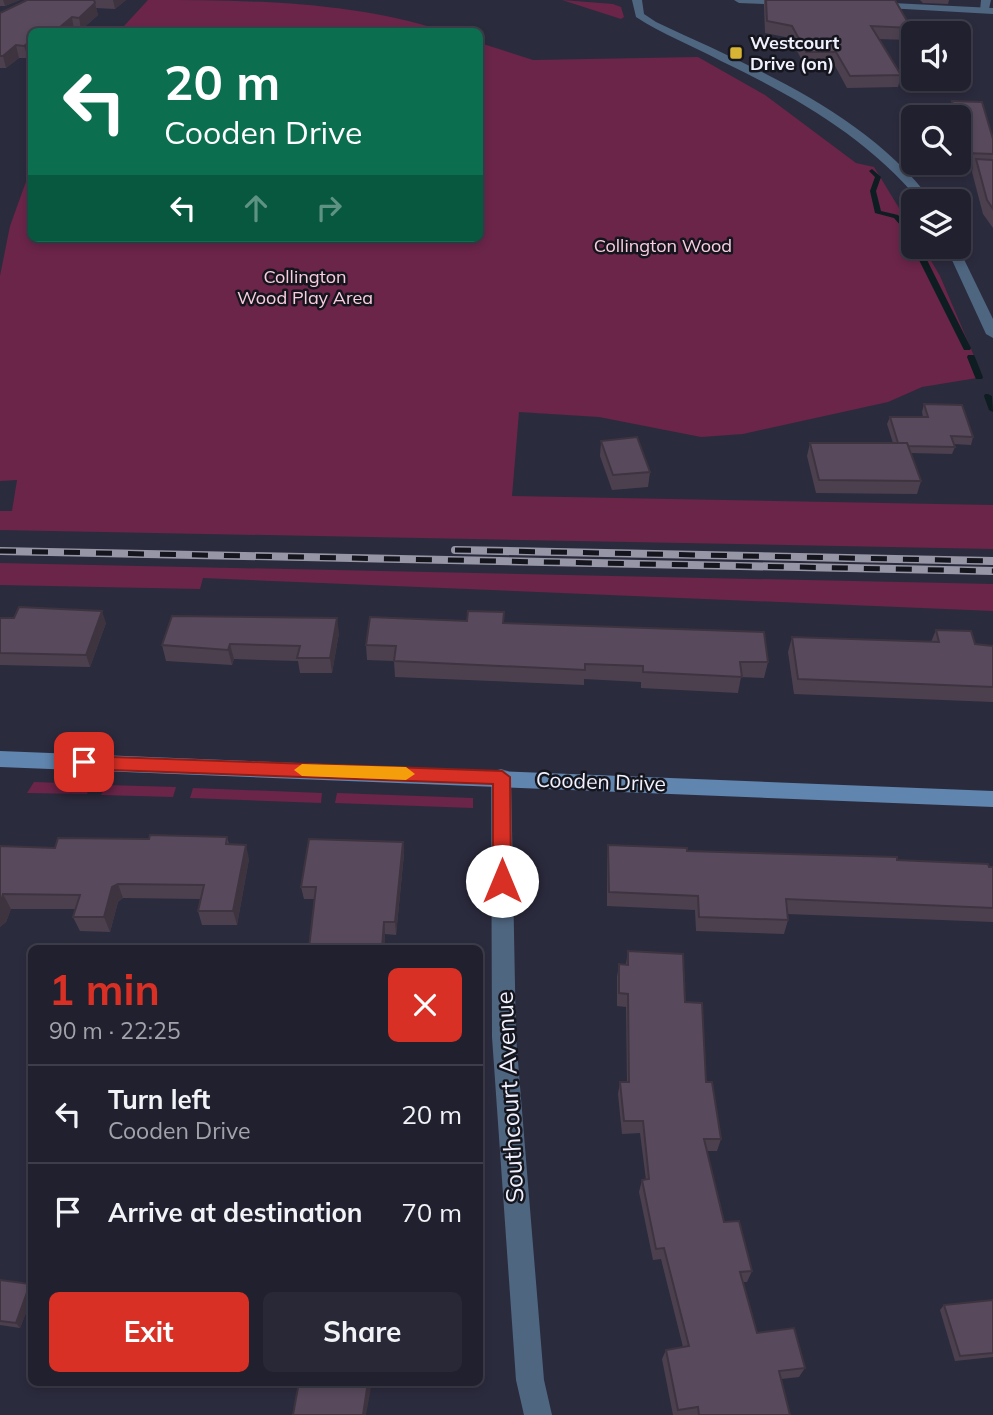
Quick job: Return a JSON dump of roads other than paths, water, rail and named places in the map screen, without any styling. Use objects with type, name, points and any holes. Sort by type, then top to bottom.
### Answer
[{"type":"main road","name":"Cooden Drive","points":[[0,759],[502,777],[993,799]]},
{"type":"street","points":[[638,0],[639,15],[653,24],[768,80],[864,138],[896,163],[917,189]]},
{"type":"street","points":[[739,0],[802,2]]},
{"type":"street","points":[[862,4],[988,7]]},
{"type":"street","points":[[958,259],[993,334]]},
{"type":"street","name":"Southcourt Avenue","points":[[502,777],[504,1037],[530,1380],[538,1415]]},
{"type":"waterway","points":[[872,171],[878,177],[873,191],[878,213],[896,216],[901,222]]},
{"type":"waterway","points":[[922,259],[967,348]]},
{"type":"waterway","points":[[971,357],[979,377]]},
{"type":"waterway","points":[[988,396],[993,410]]},
{"type":"railway","points":[[455,550],[993,561]]},
{"type":"railway","points":[[0,551],[993,571]]},
{"type":"place","name":"Westcourt Drive (on)","points":[[736,53]]},
{"type":"park label","name":"Collington Wood","points":[[663,246]]},
{"type":"park label","name":"Collington Wood Play Area","points":[[305,287]]}]
